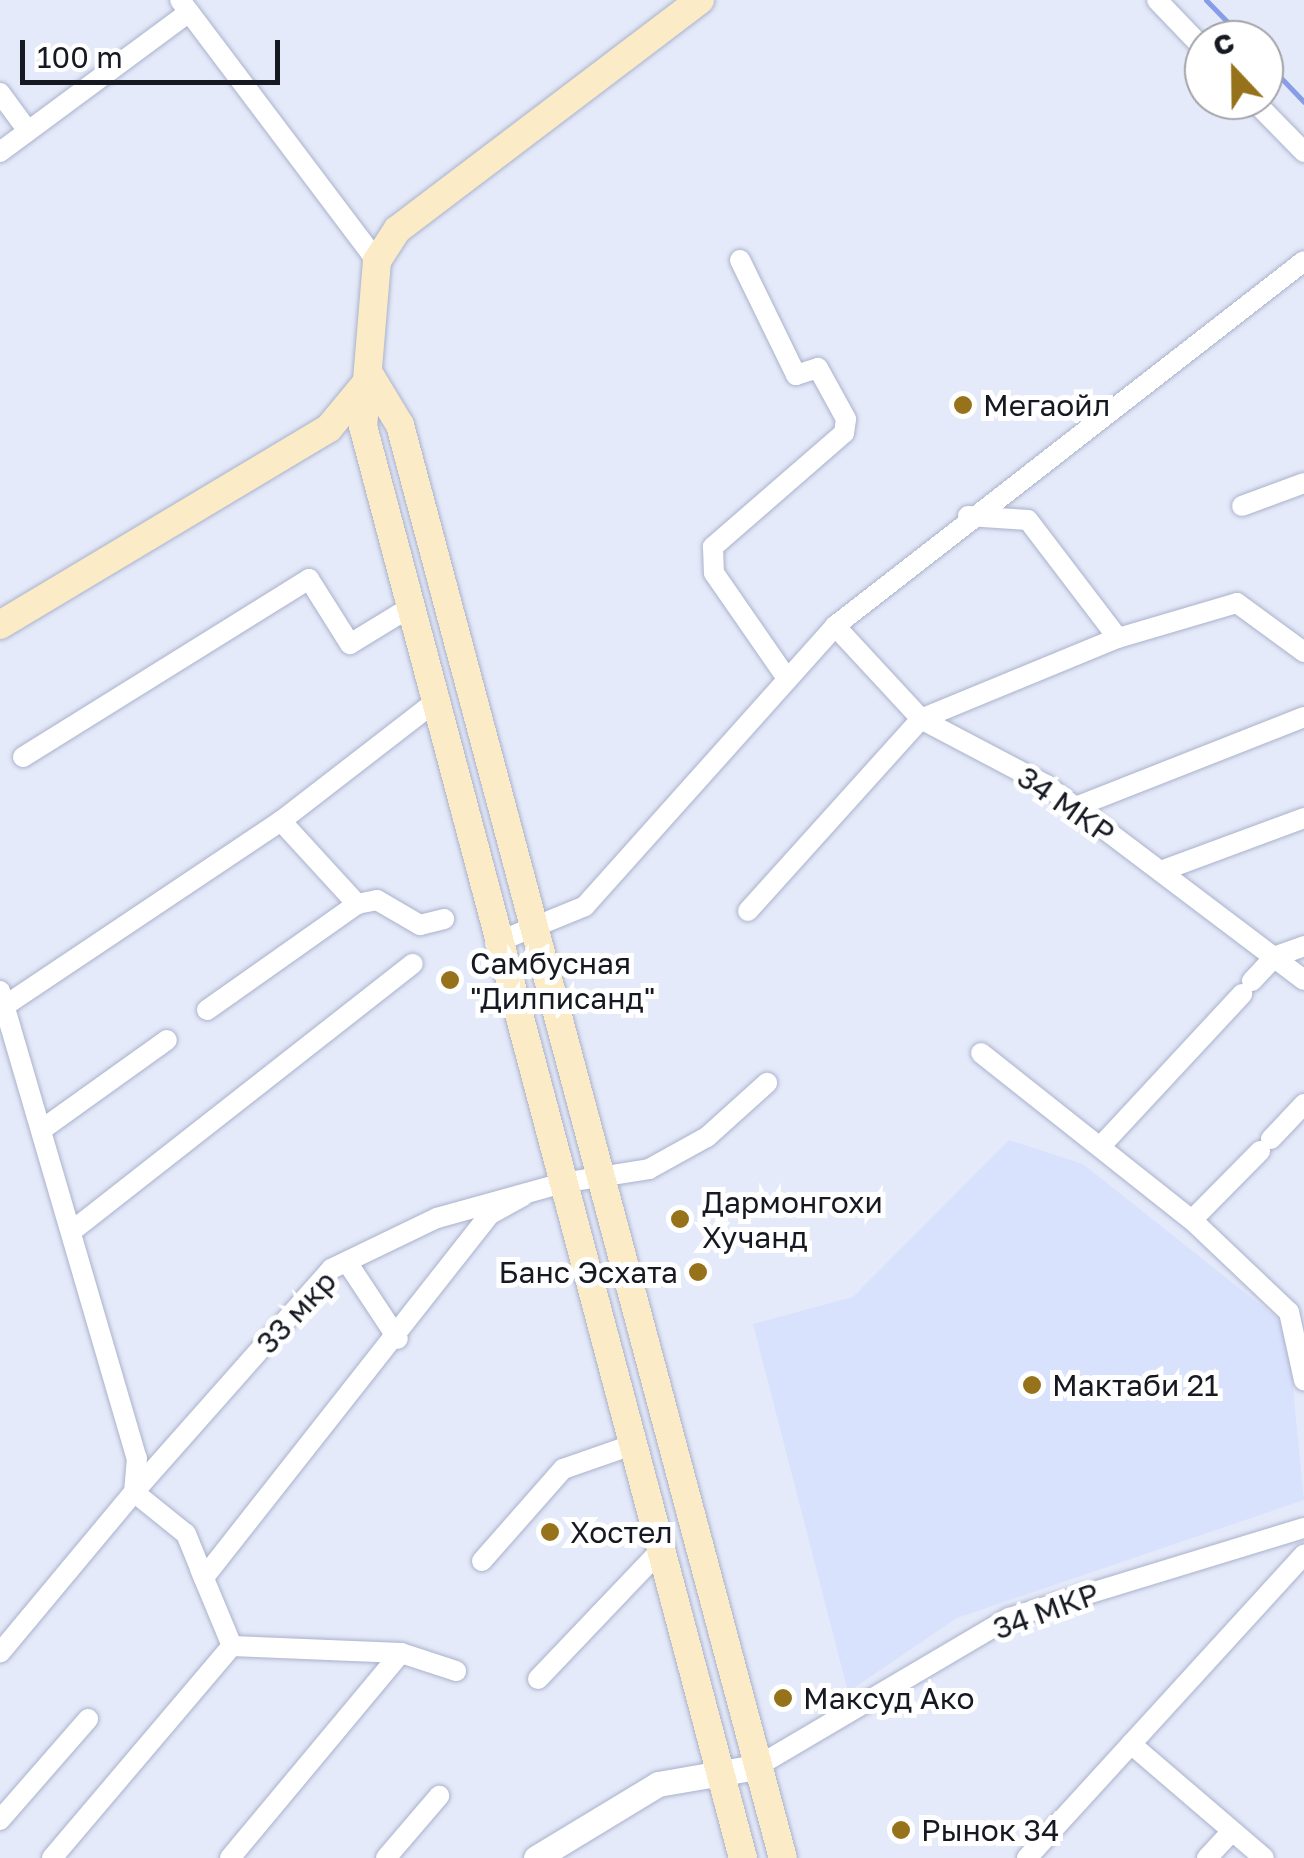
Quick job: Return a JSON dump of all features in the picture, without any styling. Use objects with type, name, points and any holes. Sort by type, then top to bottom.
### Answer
[{"type":"main road","points":[[700,0],[436,195],[377,261],[369,452],[431,705],[658,1553],[744,1858]]},
{"type":"main road","points":[[0,625],[329,428],[371,377]]},
{"type":"main road","points":[[371,377],[400,425],[756,1767],[784,1858]]},
{"type":"main road","points":[[329,428],[360,438],[369,452]]},
{"type":"main road","points":[[387,524],[424,516]]},
{"type":"street","points":[[1162,2],[1184,27]]},
{"type":"street","points":[[0,152],[184,6],[377,261]]},
{"type":"street","points":[[0,93],[28,131]]},
{"type":"street","points":[[1273,120],[1304,152]]},
{"type":"street","points":[[740,260],[796,375],[818,368],[846,419],[844,433],[713,547],[714,573],[786,677]]},
{"type":"street","points":[[495,943],[534,934],[586,906],[835,626],[968,516],[1304,261]]},
{"type":"street","points":[[1242,506],[1304,483]]},
{"type":"street","points":[[968,516],[1028,520],[1118,638]]},
{"type":"street","points":[[23,758],[309,579],[350,644],[409,608]]},
{"type":"street","points":[[748,911],[920,719],[1118,638],[1237,603],[1304,652]]},
{"type":"street","name":"34 МКР","points":[[835,626],[920,719],[1073,808],[1304,980]]},
{"type":"street","points":[[232,1646],[186,1534],[134,1492],[137,1458],[4,997],[280,821],[431,705]]},
{"type":"street","points":[[1073,808],[1304,717]]},
{"type":"street","points":[[1160,872],[1304,818]]},
{"type":"street","points":[[280,821],[357,904]]},
{"type":"street","points":[[207,1010],[357,904],[377,900],[420,926],[444,920]]},
{"type":"street","points":[[1100,1147],[1274,957],[1304,946]]},
{"type":"street","points":[[72,1231],[413,964]]},
{"type":"street","points":[[44,1128],[166,1040]]},
{"type":"street","points":[[981,1053],[1192,1220],[1290,1312],[1301,1333],[1304,1380]]},
{"type":"street","points":[[602,1178],[649,1169],[708,1137],[767,1083]]},
{"type":"street","points":[[1192,1220],[1304,1104]]},
{"type":"street","name":"33 мкр","points":[[0,1653],[134,1492],[347,1262],[438,1218],[562,1183],[602,1178]]},
{"type":"street","points":[[204,1578],[398,1339],[490,1214],[523,1196]]},
{"type":"street","points":[[347,1262],[398,1339]]},
{"type":"street","points":[[482,1561],[563,1469],[630,1446]]},
{"type":"street","name":"34 МКР","points":[[756,1767],[1009,1618],[1304,1528]]},
{"type":"street","points":[[538,1678],[658,1553]]},
{"type":"street","points":[[1027,1858],[1304,1555]]},
{"type":"street","points":[[232,1646],[401,1653],[456,1671]]},
{"type":"street","points":[[52,1858],[232,1646]]},
{"type":"street","points":[[230,1858],[401,1653]]},
{"type":"street","points":[[0,1820],[88,1718]]},
{"type":"street","points":[[1131,1744],[1228,1834],[1264,1858]]},
{"type":"street","points":[[536,1858],[658,1784],[756,1767]]},
{"type":"street","points":[[386,1858],[438,1796]]},
{"type":"street","points":[[1207,1858],[1228,1834]]},
{"type":"shaded area","name":"Мактаби 21","points":[[1009,1140],[1083,1164],[1287,1326],[1304,1500],[957,1618],[848,1692],[753,1324],[853,1297]]},
{"type":"waterway","points":[[1206,0],[1226,20]]},
{"type":"waterway","points":[[1284,81],[1304,102]]},
{"type":"place","name":"Мегаойл","points":[[963,405]]},
{"type":"place","name":"Самбусная \"Дилписанд\"","points":[[450,980]]},
{"type":"place","name":"Дармонгохи Хучанд","points":[[680,1219]]},
{"type":"place","name":"Банс Эсхата","points":[[698,1272]]},
{"type":"place","name":"Мактаби 21","points":[[1032,1385]]},
{"type":"place","name":"Хостел","points":[[550,1532]]},
{"type":"place","name":"Максуд Ако","points":[[783,1698]]},
{"type":"place","name":"Рынок 34","points":[[901,1830]]}]
